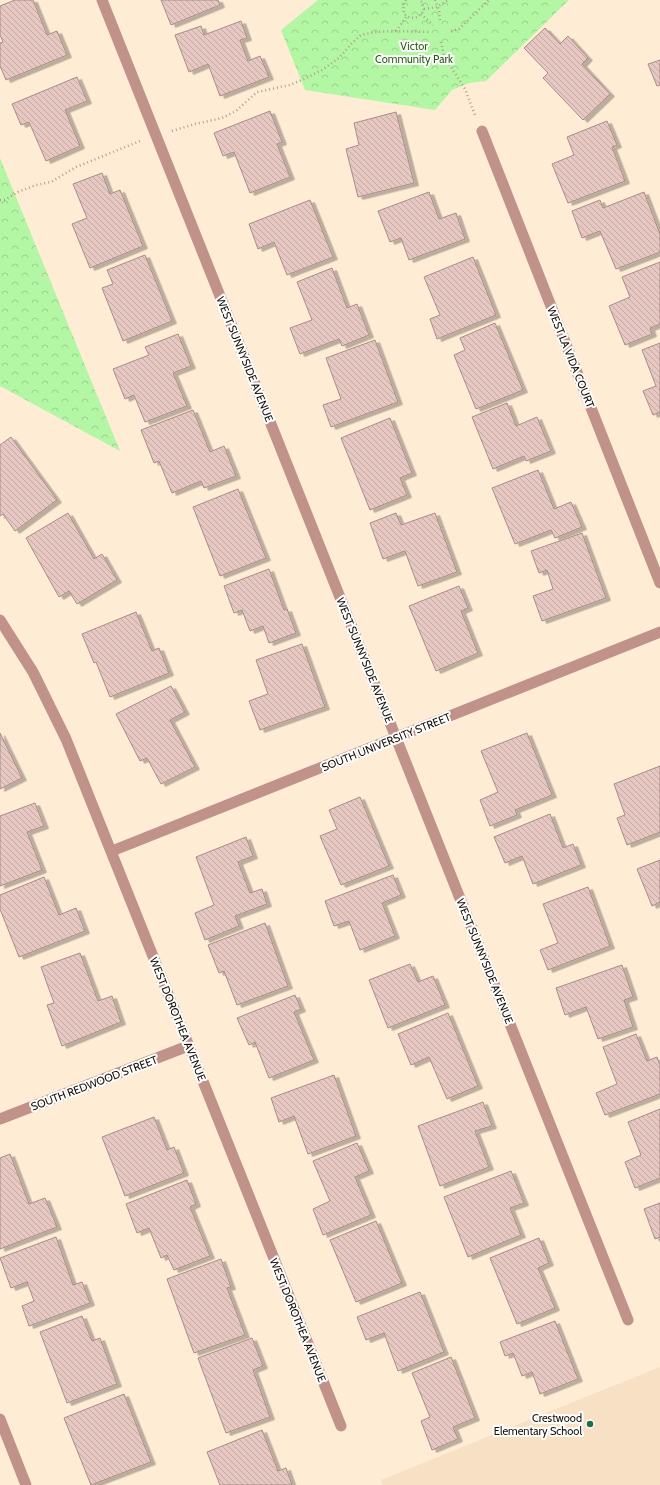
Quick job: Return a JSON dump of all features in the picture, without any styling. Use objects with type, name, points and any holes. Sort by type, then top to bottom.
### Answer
[{"type":"street","name":"WEST SUNNYSIDE AVENUE","points":[[102,0],[628,1320]]},
{"type":"street","name":"WEST LA VIDA COURT","points":[[482,131],[660,582]]},
{"type":"street","name":"WEST DOROTHEA AVENUE","points":[[0,620],[33,672],[66,739],[341,1426]]},
{"type":"street","name":"SOUTH UNIVERSITY STREET","points":[[112,851],[660,632]]},
{"type":"street","name":"SOUTH REDWOOD STREET","points":[[0,1119],[188,1046]]},
{"type":"street","points":[[0,1419],[26,1485]]},
{"type":"path","points":[[406,0],[403,5],[404,14],[410,18],[418,17],[424,9],[420,0]]},
{"type":"path","points":[[434,0],[440,21]]},
{"type":"path","points":[[424,9],[437,7],[448,0]]},
{"type":"path","points":[[451,31],[459,29],[489,0]]},
{"type":"path","points":[[421,14],[433,25]]},
{"type":"path","points":[[396,31],[407,16]]},
{"type":"path","points":[[0,200],[5,200],[18,192],[36,185],[51,182],[76,167],[136,142],[195,124],[222,118],[236,111],[257,92],[290,85],[322,70],[339,58],[351,44],[362,35],[375,32],[396,31],[430,32]]},
{"type":"path","points":[[441,42],[444,56],[465,89],[482,131]]},
{"type":"shaded area","name":"Crestwood Elementary School","points":[[660,1367],[660,1485],[383,1485],[381,1480]]},
{"type":"green space","name":"Victor Community Park","points":[[318,0],[569,0],[486,81],[469,83],[452,90],[435,110],[305,90],[281,30]]},
{"type":"green space","points":[[0,158],[120,451],[0,386]]},
{"type":"building","points":[[15,0],[33,0],[47,35],[57,31],[67,55],[6,80],[0,66],[0,43],[3,42],[0,35],[0,6]]},
{"type":"building","points":[[161,0],[218,0],[220,5],[171,25]]},
{"type":"building","points":[[241,21],[247,38],[240,40],[248,61],[260,56],[269,77],[220,96],[208,64],[189,72],[175,35],[201,26],[204,35]]},
{"type":"building","points":[[545,28],[560,44],[568,36],[588,58],[582,64],[610,94],[583,120],[543,78],[548,73],[524,48]]},
{"type":"building","points":[[660,60],[660,85],[657,86],[648,64]]},
{"type":"building","points":[[77,77],[87,101],[65,110],[80,146],[46,161],[29,122],[21,125],[12,104]]},
{"type":"building","points":[[270,111],[282,142],[277,144],[290,177],[250,193],[234,152],[223,156],[214,133]]},
{"type":"building","points":[[396,112],[414,183],[358,197],[346,149],[359,145],[354,123]]},
{"type":"building","points":[[607,121],[617,145],[612,147],[625,181],[568,203],[552,164],[574,155],[567,137]]},
{"type":"building","points":[[102,173],[110,194],[120,190],[143,246],[90,268],[72,224],[87,218],[73,184]]},
{"type":"building","points":[[429,192],[439,219],[456,213],[465,239],[409,260],[401,238],[390,242],[378,211]]},
{"type":"building","points":[[644,192],[660,234],[660,252],[616,269],[600,231],[582,238],[572,211],[600,200],[603,208]]},
{"type":"building","points":[[310,200],[333,257],[287,275],[274,242],[258,249],[249,224]]},
{"type":"building","points":[[145,255],[172,321],[123,341],[102,288],[113,284],[107,270]]},
{"type":"building","points":[[473,257],[496,315],[437,339],[430,319],[440,315],[424,277]]},
{"type":"building","points":[[660,262],[660,324],[650,328],[652,334],[625,345],[609,306],[630,297],[622,277]]},
{"type":"building","points":[[332,268],[347,308],[357,304],[369,335],[342,346],[339,339],[300,354],[290,328],[312,320],[297,282]]},
{"type":"building","points":[[495,323],[523,390],[476,409],[454,355],[465,350],[460,338]]},
{"type":"building","points":[[178,334],[191,366],[173,373],[187,406],[145,422],[134,395],[125,399],[113,369],[149,355],[145,347]]},
{"type":"building","points":[[375,340],[398,402],[331,427],[323,405],[341,399],[326,358]]},
{"type":"building","points":[[660,343],[660,412],[653,415],[643,391],[656,386],[642,350]]},
{"type":"building","points":[[507,403],[516,426],[537,417],[551,451],[526,461],[524,456],[493,469],[472,417]]},
{"type":"building","points":[[193,410],[210,452],[224,446],[236,476],[204,488],[201,481],[172,493],[159,461],[154,463],[141,430]]},
{"type":"building","points":[[390,418],[412,473],[400,478],[407,495],[370,510],[341,438]]},
{"type":"building","points":[[11,437],[57,500],[15,531],[3,514],[0,516],[0,445]]},
{"type":"building","points":[[538,470],[554,509],[571,502],[582,527],[555,538],[551,530],[515,544],[492,488]]},
{"type":"building","points":[[238,489],[266,558],[220,576],[193,507]]},
{"type":"building","points":[[68,513],[94,559],[102,554],[117,580],[77,604],[69,591],[59,597],[26,538]]},
{"type":"building","points":[[396,513],[401,525],[435,513],[457,572],[418,586],[405,551],[383,559],[370,523]]},
{"type":"building","points":[[582,533],[606,598],[542,621],[533,596],[553,589],[547,570],[539,573],[531,551]]},
{"type":"building","points":[[269,569],[284,610],[287,609],[296,633],[269,643],[263,626],[250,631],[242,610],[234,613],[224,586]]},
{"type":"building","points":[[459,586],[468,608],[461,611],[478,653],[436,671],[409,606]]},
{"type":"building","points":[[136,612],[152,651],[159,648],[169,673],[110,697],[96,662],[94,663],[82,634]]},
{"type":"building","points":[[302,644],[325,707],[260,730],[249,701],[268,694],[256,660]]},
{"type":"building","points":[[171,686],[185,712],[170,720],[195,767],[161,784],[147,758],[140,761],[116,714]]},
{"type":"building","points":[[0,733],[22,778],[0,789]]},
{"type":"building","points":[[527,733],[552,795],[515,810],[517,815],[490,826],[480,800],[498,792],[481,751]]},
{"type":"building","points":[[660,766],[660,832],[627,845],[617,818],[625,815],[614,784]]},
{"type":"building","points":[[360,797],[389,866],[341,885],[320,836],[337,829],[329,810]]},
{"type":"building","points":[[35,803],[44,826],[27,832],[42,870],[0,886],[0,816]]},
{"type":"building","points":[[550,814],[563,848],[573,844],[581,865],[533,884],[522,856],[505,863],[494,837]]},
{"type":"building","points":[[246,837],[253,856],[238,862],[250,893],[262,889],[267,904],[235,916],[239,926],[205,940],[195,913],[214,905],[196,857]]},
{"type":"building","points":[[660,860],[660,902],[652,906],[637,869]]},
{"type":"building","points":[[393,875],[401,895],[382,903],[395,936],[360,950],[349,921],[334,926],[325,901]]},
{"type":"building","points":[[44,877],[59,915],[76,908],[85,931],[19,957],[0,909],[0,895]]},
{"type":"building","points":[[588,887],[610,946],[548,970],[540,950],[558,943],[543,904]]},
{"type":"building","points":[[265,923],[288,986],[237,1005],[224,971],[219,973],[208,945]]},
{"type":"building","points":[[80,953],[98,1001],[112,996],[121,1022],[62,1046],[47,1005],[54,1003],[41,967]]},
{"type":"building","points":[[410,964],[418,982],[433,976],[445,1005],[388,1028],[369,980]]},
{"type":"building","points":[[622,965],[633,997],[624,1000],[633,1027],[598,1039],[586,1007],[565,1015],[556,988]]},
{"type":"building","points":[[295,995],[301,1009],[294,1012],[314,1060],[269,1078],[255,1042],[249,1045],[237,1018]]},
{"type":"building","points":[[448,1013],[478,1086],[447,1099],[429,1057],[411,1065],[398,1034]]},
{"type":"building","points":[[636,1034],[647,1061],[657,1057],[660,1065],[660,1094],[605,1115],[596,1093],[617,1084],[603,1047]]},
{"type":"building","points":[[334,1075],[356,1136],[308,1154],[294,1116],[279,1122],[271,1098]]},
{"type":"building","points":[[483,1102],[492,1126],[475,1131],[489,1167],[440,1186],[418,1126]]},
{"type":"building","points":[[660,1109],[660,1178],[635,1188],[625,1162],[641,1155],[628,1122]]},
{"type":"building","points":[[154,1117],[167,1150],[174,1147],[184,1173],[125,1196],[102,1137]]},
{"type":"building","points":[[357,1143],[369,1171],[355,1177],[371,1215],[323,1235],[313,1209],[330,1201],[313,1161]]},
{"type":"building","points":[[10,1154],[29,1204],[45,1198],[57,1227],[0,1249],[0,1158]]},
{"type":"building","points":[[511,1171],[524,1203],[510,1208],[521,1235],[468,1257],[444,1197]]},
{"type":"building","points":[[187,1180],[196,1204],[190,1207],[210,1256],[174,1270],[167,1255],[161,1258],[149,1228],[137,1233],[126,1204]]},
{"type":"building","points":[[660,1203],[660,1237],[655,1239],[644,1209]]},
{"type":"building","points":[[376,1221],[402,1283],[356,1302],[330,1240]]},
{"type":"building","points":[[56,1237],[73,1285],[82,1282],[90,1303],[29,1326],[22,1306],[34,1301],[27,1282],[11,1288],[0,1258]]},
{"type":"building","points":[[539,1238],[549,1263],[538,1268],[555,1308],[517,1324],[490,1258]]},
{"type":"building","points":[[221,1259],[231,1287],[227,1288],[245,1335],[194,1353],[167,1279]]},
{"type":"building","points":[[420,1292],[444,1352],[398,1371],[384,1333],[366,1340],[357,1317]]},
{"type":"building","points":[[82,1316],[92,1341],[100,1338],[117,1384],[67,1403],[40,1332]]},
{"type":"building","points":[[555,1321],[578,1379],[540,1394],[532,1372],[522,1376],[513,1353],[505,1356],[500,1342]]},
{"type":"building","points":[[252,1338],[263,1366],[253,1370],[270,1417],[226,1433],[198,1358]]},
{"type":"building","points":[[451,1357],[475,1418],[453,1427],[458,1439],[432,1450],[421,1421],[430,1417],[412,1373]]},
{"type":"building","points":[[124,1394],[151,1462],[91,1485],[64,1418]]},
{"type":"building","points":[[262,1430],[278,1471],[286,1468],[292,1485],[220,1485],[207,1452]]},
{"type":"place","name":"Crestwood Elementary School","points":[[590,1424]]}]
